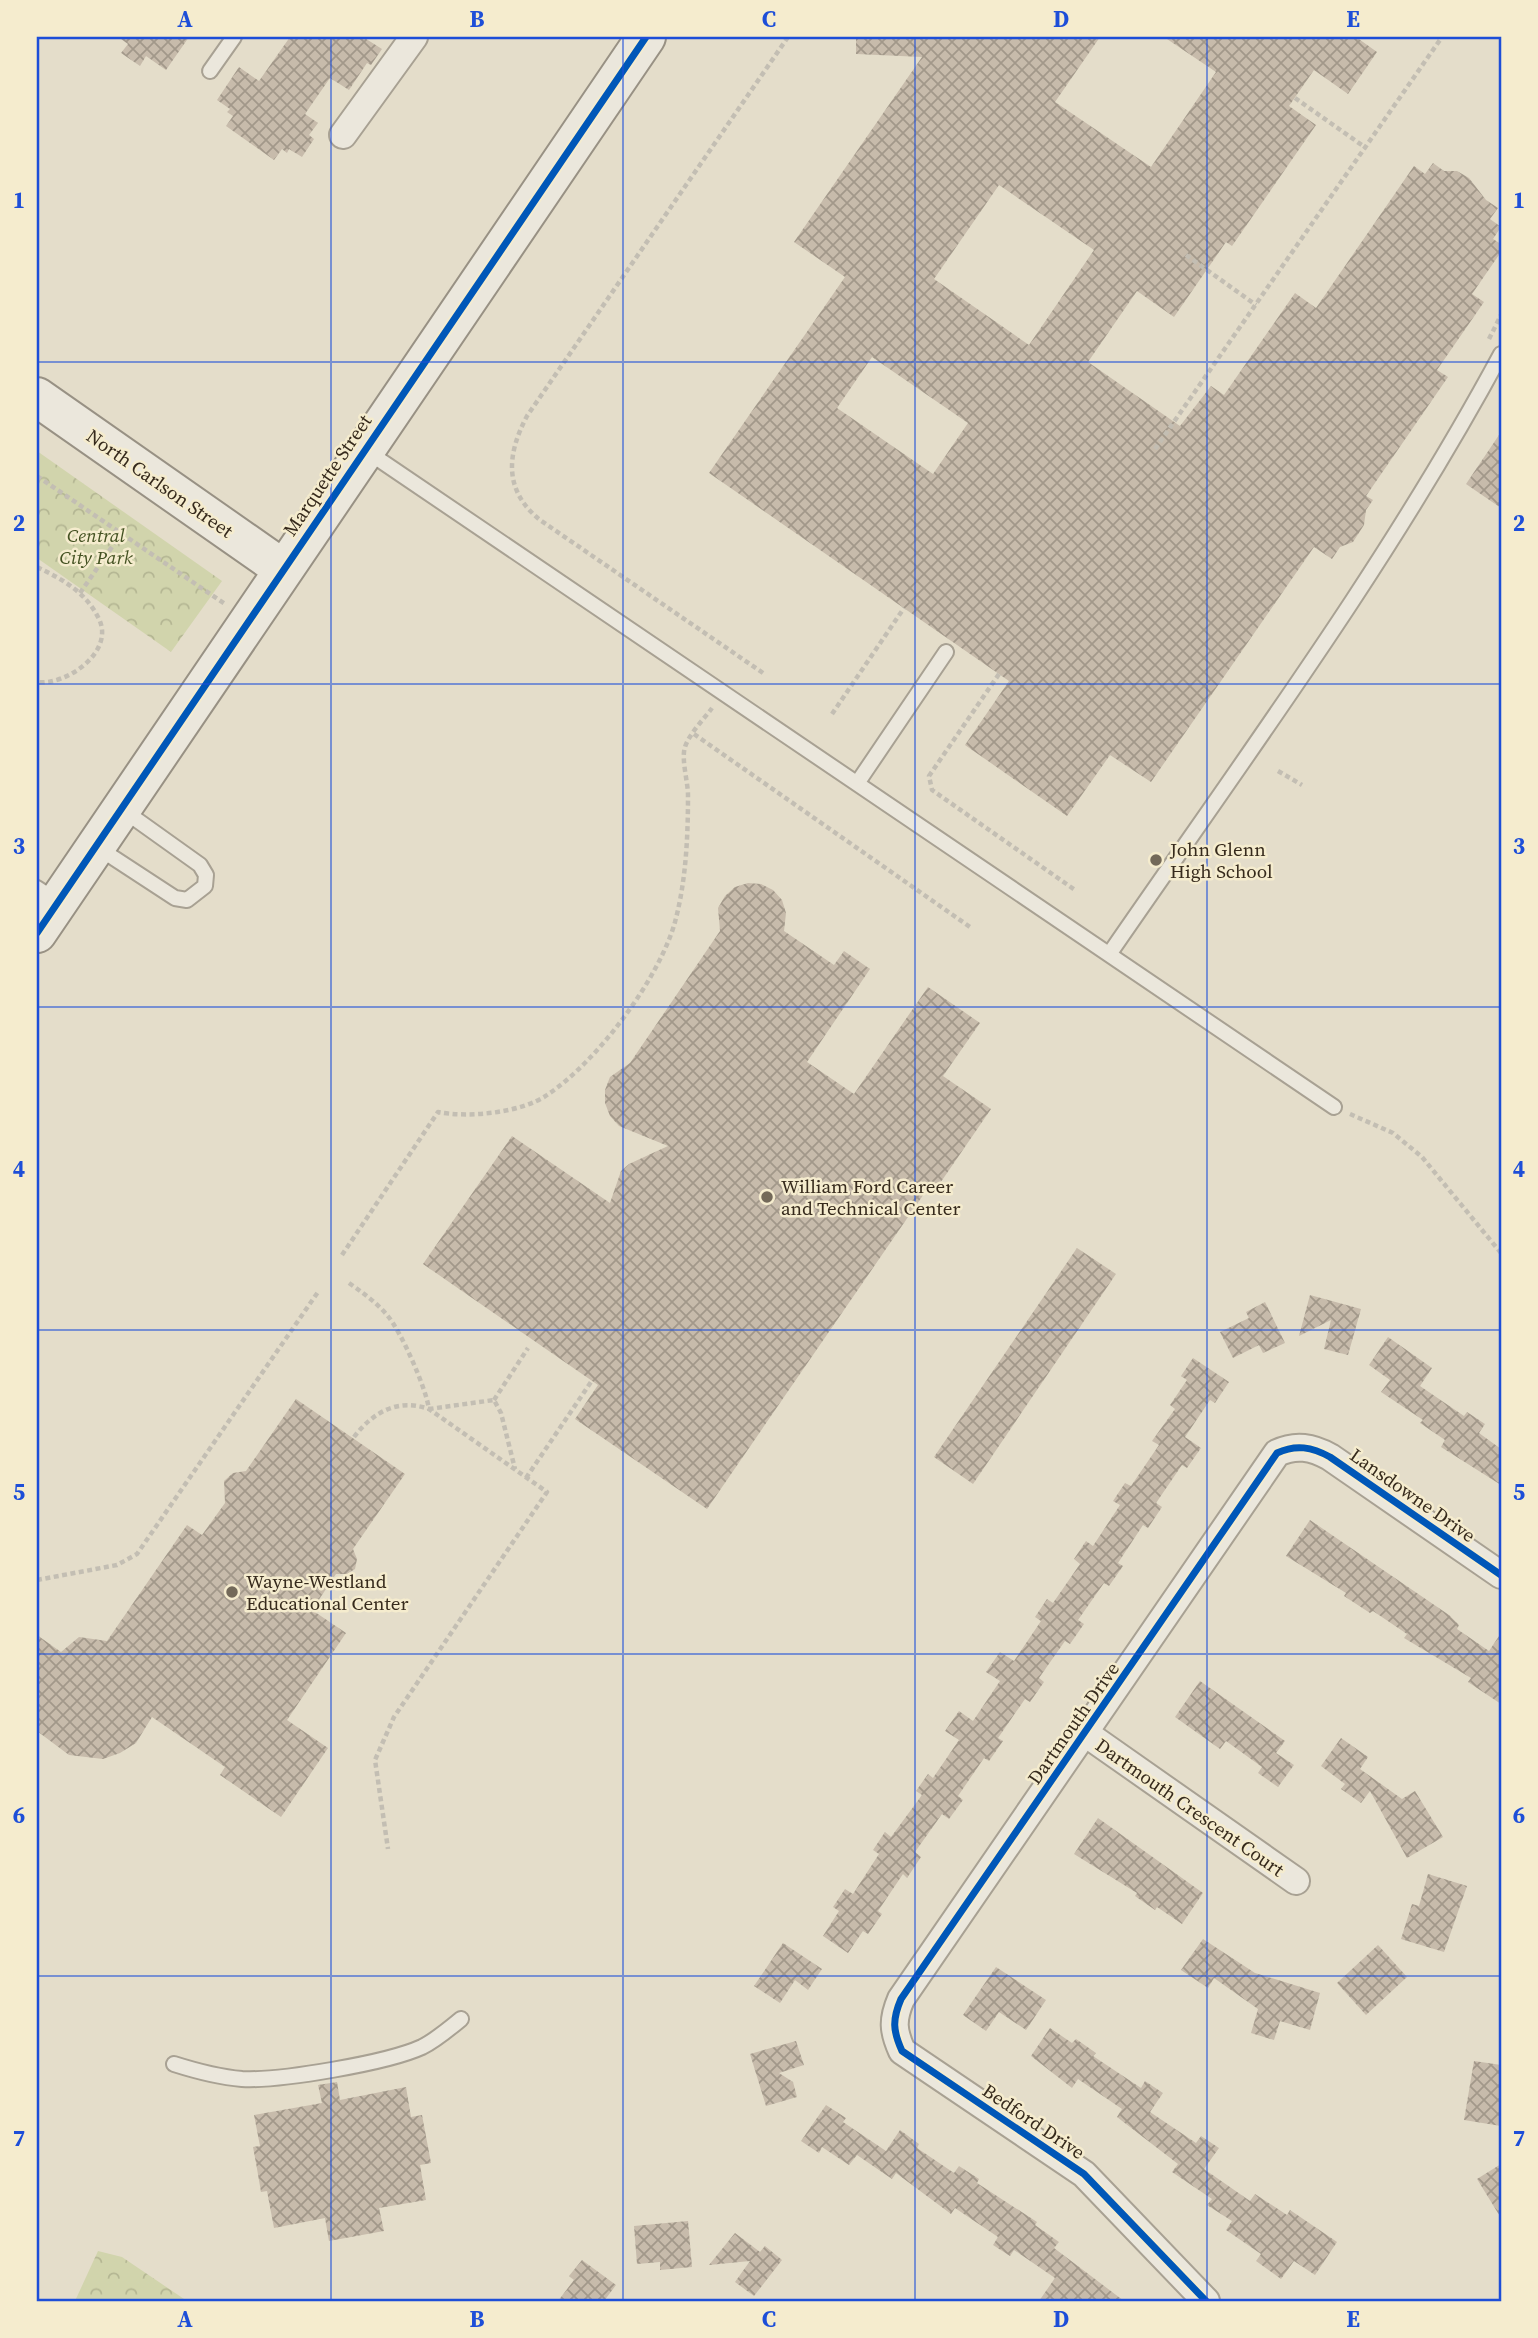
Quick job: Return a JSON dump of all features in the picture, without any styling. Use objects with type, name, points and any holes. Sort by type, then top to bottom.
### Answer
[{"type":"street","points":[[343,135],[414,37]]},
{"type":"street","name":"Marquette Street","points":[[37,933],[47,895],[96,846],[646,37]]},
{"type":"street","name":"North Carlson Street","points":[[37,397],[283,569]]},
{"type":"street","name":"Lansdowne Drive","points":[[1305,1447],[1330,1457],[1501,1575]]},
{"type":"street","name":"Dartmouth Drive","points":[[896,2038],[894,2016],[901,1999],[1266,1467],[1277,1453],[1288,1448],[1305,1447]]},
{"type":"street","name":"Dartmouth Crescent Court","points":[[1085,1733],[1296,1881]]},
{"type":"street","name":"Bedford Drive","points":[[896,2038],[902,2051],[913,2060],[1084,2174],[1206,2301]]},
{"type":"lane","points":[[210,71],[234,37]]},
{"type":"lane","points":[[1110,953],[1382,556],[1437,471],[1501,354]]},
{"type":"lane","points":[[364,449],[1334,1107]]},
{"type":"lane","points":[[858,782],[946,652]]},
{"type":"lane","points":[[96,846],[175,898],[187,900],[205,886],[206,875],[200,865],[121,809]]},
{"type":"lane","points":[[174,2064],[208,2074],[244,2079],[318,2071],[381,2060],[422,2047],[461,2019]]},
{"type":"path","points":[[763,673],[527,509],[517,491],[510,466],[515,440],[527,416],[788,37]]},
{"type":"path","points":[[1155,449],[1442,37]]},
{"type":"path","points":[[1295,98],[1366,148]]},
{"type":"path","points":[[1186,255],[1256,305]]},
{"type":"path","points":[[37,476],[250,620]]},
{"type":"path","points":[[80,593],[121,534]]},
{"type":"path","points":[[37,567],[80,593],[100,621],[100,643],[87,663],[67,678],[37,682]]},
{"type":"path","points":[[832,714],[904,608]]},
{"type":"path","points":[[999,674],[929,776],[932,790],[1075,890]]},
{"type":"path","points":[[342,1255],[438,1112],[461,1116],[502,1110],[545,1097],[582,1064],[640,995],[657,966],[675,923],[688,842],[684,748],[712,707]]},
{"type":"path","points":[[694,734],[970,927]]},
{"type":"path","points":[[1278,771],[1302,785]]},
{"type":"path","points":[[1334,1107],[1393,1133],[1422,1157],[1501,1253]]},
{"type":"path","points":[[349,1283],[374,1301],[389,1317],[427,1393],[429,1409]]},
{"type":"path","points":[[37,1580],[117,1565],[137,1554],[318,1292]]},
{"type":"path","points":[[429,1409],[494,1400],[528,1348]]},
{"type":"path","points":[[526,1478],[591,1381]]},
{"type":"path","points":[[494,1400],[501,1413],[515,1470]]},
{"type":"path","points":[[354,1437],[367,1420],[385,1409],[417,1405],[429,1409],[547,1492],[394,1717],[374,1760],[388,1849]]},
{"type":"green space","name":"Central City Park","points":[[37,451],[222,581],[171,652],[37,558]]},
{"type":"green space","points":[[98,2251],[122,2257],[187,2301],[75,2301]]},
{"type":"building","points":[[118,37],[189,37],[166,70],[146,56],[140,66],[121,53],[128,44]]},
{"type":"building","points":[[290,37],[363,37],[382,49],[371,65],[367,63],[349,90],[330,78],[305,114],[318,123],[309,135],[314,139],[302,157],[289,149],[287,153],[282,149],[274,160],[226,126],[233,116],[227,112],[230,109],[217,100],[239,67],[259,81]]},
{"type":"building","points":[[856,37],[1100,37],[1055,102],[1151,167],[1216,72],[1164,37],[1356,37],[1377,52],[1348,94],[1314,70],[1289,106],[1316,125],[1232,246],[1226,242],[1174,317],[1137,291],[1088,362],[1180,426],[1211,386],[1224,395],[1295,293],[1316,308],[1414,166],[1425,174],[1433,163],[1444,171],[1457,171],[1469,178],[1486,200],[1498,208],[1490,219],[1501,227],[1493,239],[1501,244],[1501,252],[1472,294],[1484,302],[1437,370],[1448,377],[1366,496],[1373,500],[1366,510],[1364,525],[1353,542],[1340,547],[1332,559],[1314,547],[1151,782],[1110,755],[1067,816],[965,745],[1009,681],[709,473],[845,277],[794,242],[922,57],[856,54]],"holes":[[[999,185],[1094,250],[1029,345],[934,279]],[[872,357],[968,423],[933,474],[837,408]]]},
{"type":"building","points":[[1501,432],[1501,508],[1466,484]]},
{"type":"building","name":"William Ford Career and Technical Center","points":[[748,883],[761,884],[773,890],[782,900],[786,913],[784,931],[834,965],[844,951],[870,969],[807,1062],[854,1094],[928,987],[980,1023],[943,1076],[991,1109],[934,1192],[928,1188],[707,1509],[575,1419],[598,1385],[423,1264],[512,1136],[610,1203],[621,1171],[629,1164],[668,1146],[619,1126],[610,1116],[605,1103],[605,1090],[610,1077],[630,1063],[720,931],[718,908],[725,896],[735,887]]},
{"type":"building","points":[[1077,1248],[1116,1274],[973,1484],[934,1457]]},
{"type":"building","points":[[1310,1295],[1361,1309],[1348,1355],[1324,1349],[1331,1320],[1299,1336]]},
{"type":"building","points":[[1265,1302],[1285,1343],[1263,1353],[1259,1345],[1233,1358],[1220,1332],[1249,1318],[1246,1312]]},
{"type":"building","points":[[1388,1337],[1432,1368],[1420,1386],[1464,1416],[1467,1412],[1485,1424],[1479,1433],[1501,1449],[1501,1485],[1441,1447],[1445,1440],[1420,1423],[1423,1420],[1381,1392],[1390,1380],[1369,1365]]},
{"type":"building","points":[[1193,1358],[1229,1382],[1215,1403],[1210,1400],[1185,1437],[1201,1448],[1187,1468],[1182,1465],[1156,1503],[1162,1507],[1148,1528],[1143,1525],[1118,1563],[1123,1566],[1109,1586],[1104,1583],[1078,1620],[1084,1624],[1070,1644],[1065,1641],[1039,1678],[1044,1682],[1030,1702],[1025,1699],[998,1738],[1003,1741],[989,1761],[984,1758],[958,1796],[963,1800],[949,1819],[942,1814],[915,1852],[921,1857],[907,1878],[903,1874],[878,1911],[882,1914],[868,1934],[863,1931],[848,1953],[823,1936],[839,1911],[833,1907],[845,1889],[853,1894],[879,1854],[873,1850],[885,1832],[891,1837],[922,1795],[916,1791],[928,1774],[933,1778],[959,1740],[945,1731],[959,1711],[973,1721],[1000,1681],[986,1672],[1000,1652],[1014,1661],[1041,1621],[1035,1617],[1047,1599],[1053,1603],[1080,1564],[1074,1559],[1086,1541],[1093,1546],[1120,1505],[1113,1501],[1125,1483],[1131,1486],[1159,1445],[1152,1441],[1175,1409],[1170,1405],[1187,1380],[1181,1376]]},
{"type":"building","name":"Wayne-Westland Educational Center","points":[[296,1399],[405,1474],[353,1549],[357,1559],[355,1569],[347,1574],[336,1574],[312,1610],[346,1633],[287,1720],[328,1748],[281,1817],[220,1775],[225,1767],[152,1717],[136,1743],[120,1753],[103,1759],[69,1755],[37,1731],[37,1635],[61,1652],[79,1637],[107,1641],[187,1525],[202,1535],[225,1503],[224,1481],[233,1473],[246,1471]]},
{"type":"building","points":[[1310,1520],[1449,1615],[1459,1625],[1457,1629],[1489,1651],[1501,1633],[1501,1704],[1468,1682],[1471,1678],[1404,1638],[1407,1634],[1373,1611],[1370,1613],[1344,1596],[1346,1593],[1286,1556]]},
{"type":"building","points":[[1200,1681],[1285,1741],[1276,1753],[1294,1765],[1278,1787],[1258,1773],[1262,1767],[1226,1741],[1220,1749],[1175,1717]]},
{"type":"building","points":[[1341,1738],[1368,1757],[1360,1769],[1402,1799],[1415,1791],[1443,1837],[1407,1858],[1370,1791],[1361,1803],[1341,1789],[1345,1784],[1321,1766]]},
{"type":"building","points":[[1098,1818],[1203,1893],[1182,1924],[1157,1907],[1155,1910],[1135,1896],[1137,1893],[1074,1854]]},
{"type":"building","points":[[1428,1874],[1467,1886],[1444,1952],[1401,1939],[1412,1904],[1419,1906]]},
{"type":"building","points":[[1203,1939],[1255,1973],[1320,1993],[1310,2030],[1280,2021],[1274,2040],[1251,2033],[1258,2009],[1214,1978],[1208,1988],[1181,1970]]},
{"type":"building","points":[[783,1943],[822,1969],[808,1990],[795,1980],[780,2003],[754,1986]]},
{"type":"building","points":[[1378,1945],[1407,1977],[1366,2015],[1337,1983]]},
{"type":"building","points":[[996,1967],[1046,2000],[1026,2030],[999,2012],[986,2031],[963,2015]]},
{"type":"building","points":[[1050,2028],[1072,2043],[1076,2039],[1096,2053],[1093,2056],[1141,2088],[1145,2081],[1163,2093],[1150,2112],[1196,2143],[1201,2136],[1219,2148],[1204,2169],[1250,2201],[1255,2194],[1287,2215],[1290,2210],[1337,2242],[1315,2275],[1294,2261],[1281,2279],[1256,2261],[1261,2254],[1226,2230],[1232,2221],[1207,2205],[1212,2199],[1172,2172],[1178,2164],[1117,2117],[1122,2109],[1078,2079],[1072,2088],[1031,2056]]},
{"type":"building","points":[[796,2041],[804,2065],[779,2073],[793,2082],[797,2097],[766,2106],[750,2054]]},
{"type":"building","points":[[1474,2061],[1501,2065],[1501,2126],[1464,2120]]},
{"type":"building","points":[[337,2082],[340,2100],[406,2087],[411,2117],[422,2115],[431,2163],[420,2165],[426,2200],[379,2208],[384,2231],[329,2241],[325,2218],[274,2228],[267,2191],[261,2192],[253,2147],[260,2146],[254,2115],[322,2103],[318,2085]]},
{"type":"building","points":[[826,2105],[846,2118],[843,2122],[886,2151],[900,2130],[919,2144],[917,2148],[954,2173],[959,2166],[979,2179],[977,2183],[1037,2222],[1035,2225],[1059,2242],[1054,2248],[1124,2301],[1039,2301],[1055,2278],[1014,2250],[1010,2256],[993,2245],[998,2237],[955,2208],[951,2214],[896,2173],[892,2179],[857,2155],[849,2165],[822,2147],[819,2153],[801,2141]]},
{"type":"building","points":[[1501,2164],[1501,2218],[1477,2179]]},
{"type":"building","points":[[688,2221],[692,2267],[660,2270],[660,2262],[637,2264],[634,2226]]},
{"type":"building","points":[[735,2233],[760,2252],[765,2246],[782,2260],[754,2296],[735,2282],[750,2261],[709,2265]]},
{"type":"building","points":[[582,2260],[616,2285],[604,2301],[558,2301],[574,2280],[569,2276]]},
{"type":"cycle path","points":[[37,933],[646,37]]},
{"type":"cycle path","points":[[1206,2301],[1084,2174],[902,2051],[895,2025],[901,1999],[1277,1453],[1291,1448],[1304,1448],[1330,1457],[1501,1575]]},
{"type":"place","name":"John Glenn High School","points":[[1156,860]]},
{"type":"place","name":"William Ford Career and Technical Center","points":[[767,1197]]},
{"type":"place","name":"Wayne-Westland Educational Center","points":[[232,1592]]}]
